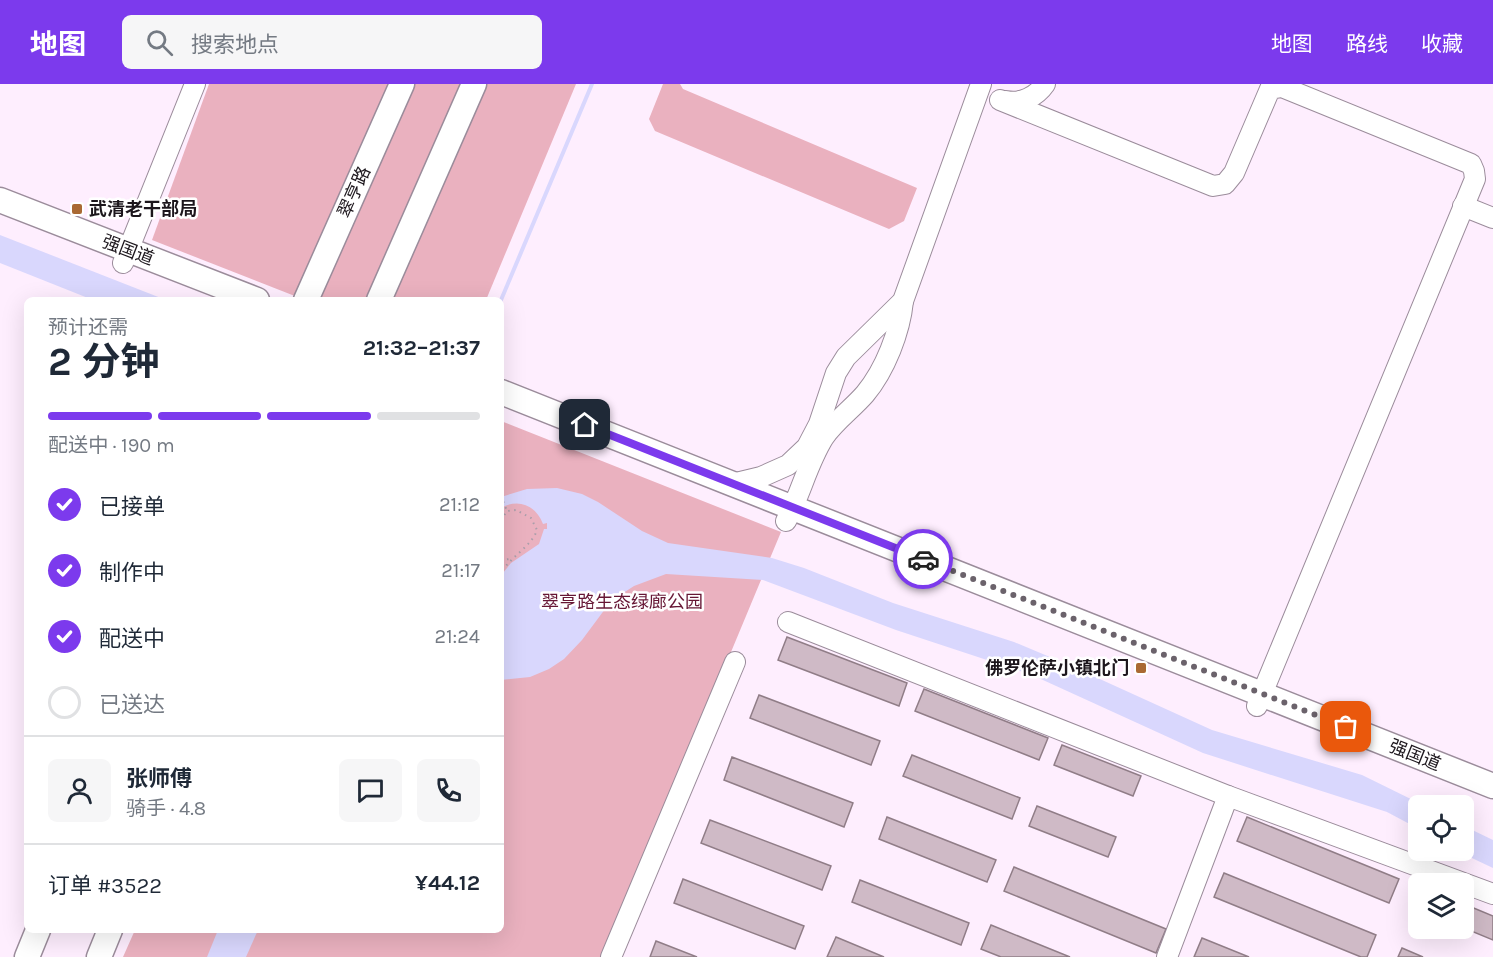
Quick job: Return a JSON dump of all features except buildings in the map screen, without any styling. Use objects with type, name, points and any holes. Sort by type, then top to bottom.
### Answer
[{"type":"main road","name":"翠亨路","points":[[307,297],[402,84]]},
{"type":"main road","points":[[380,297],[474,84]]},
{"type":"main road","name":"强国道","points":[[0,200],[211,297]]},
{"type":"main road","name":"强国道","points":[[0,214],[248,297]]},
{"type":"main road","name":"强国道","points":[[504,393],[732,484],[789,514]]},
{"type":"main road","name":"强国道","points":[[504,408],[789,514],[1259,700],[1493,786]]},
{"type":"main road","name":"强国道","points":[[1259,700],[1493,800]]},
{"type":"main road","points":[[27,957],[37,933]]},
{"type":"main road","points":[[99,957],[109,933]]},
{"type":"street","points":[[126,257],[195,84]]},
{"type":"street","points":[[789,514],[811,460],[826,435],[866,393],[881,369],[901,320],[903,301],[981,84],[990,94],[1000,100],[1213,186],[1225,184],[1234,173],[1270,89],[1282,87],[1471,164],[1474,179],[1259,700]]},
{"type":"street","points":[[1000,100],[1019,102],[1034,96],[1045,84]]},
{"type":"street","points":[[1463,206],[1493,219]]},
{"type":"street","points":[[732,484],[762,477],[788,465],[807,447],[819,423],[837,373],[846,357],[903,301]]},
{"type":"street","points":[[788,622],[1228,796],[1493,894]]},
{"type":"street","points":[[611,957],[735,662]]},
{"type":"street","points":[[1167,957],[1228,796]]},
{"type":"path","points":[[504,503],[507,510]]},
{"type":"path","points":[[504,515],[507,510]]},
{"type":"path","points":[[504,569],[511,559],[533,539],[537,530],[528,514],[507,510]]},
{"type":"path","points":[[504,560],[511,559]]},
{"type":"green space","points":[[209,84],[576,84],[487,297],[297,297],[152,240]]},
{"type":"green space","points":[[663,84],[680,84],[683,89],[917,188],[904,221],[889,229],[655,131],[649,119]]},
{"type":"green space","name":"翠亨路生态绿廊公园","points":[[504,422],[781,532],[604,957],[123,957],[134,933],[504,933]]},
{"type":"water","points":[[0,235],[158,297],[85,297],[0,263]]},
{"type":"water","points":[[557,488],[582,494],[642,531],[668,543],[772,558],[893,603],[1014,642],[1212,730],[1362,775],[1408,798],[1408,823],[1387,812],[1203,753],[1032,675],[896,630],[763,580],[666,574],[634,586],[611,601],[582,640],[564,659],[549,669],[530,677],[504,680],[504,572],[511,563],[539,544],[544,529],[547,529],[547,523],[543,524],[536,512],[526,505],[514,504],[504,506],[504,496],[527,489]]},
{"type":"water","points":[[1474,831],[1493,840],[1493,868],[1474,859]]},
{"type":"water","points":[[217,933],[257,933],[246,957],[207,957]]},
{"type":"waterway","points":[[502,297],[592,84]]},
{"type":"way so far","points":[[923,559],[1346,727]]},
{"type":"place","name":"武清老干部局","points":[[77,209]]},
{"type":"place","name":"佛罗伦萨小镇北门","points":[[1141,668]]},
{"type":"route","points":[[585,425],[923,559]]}]
